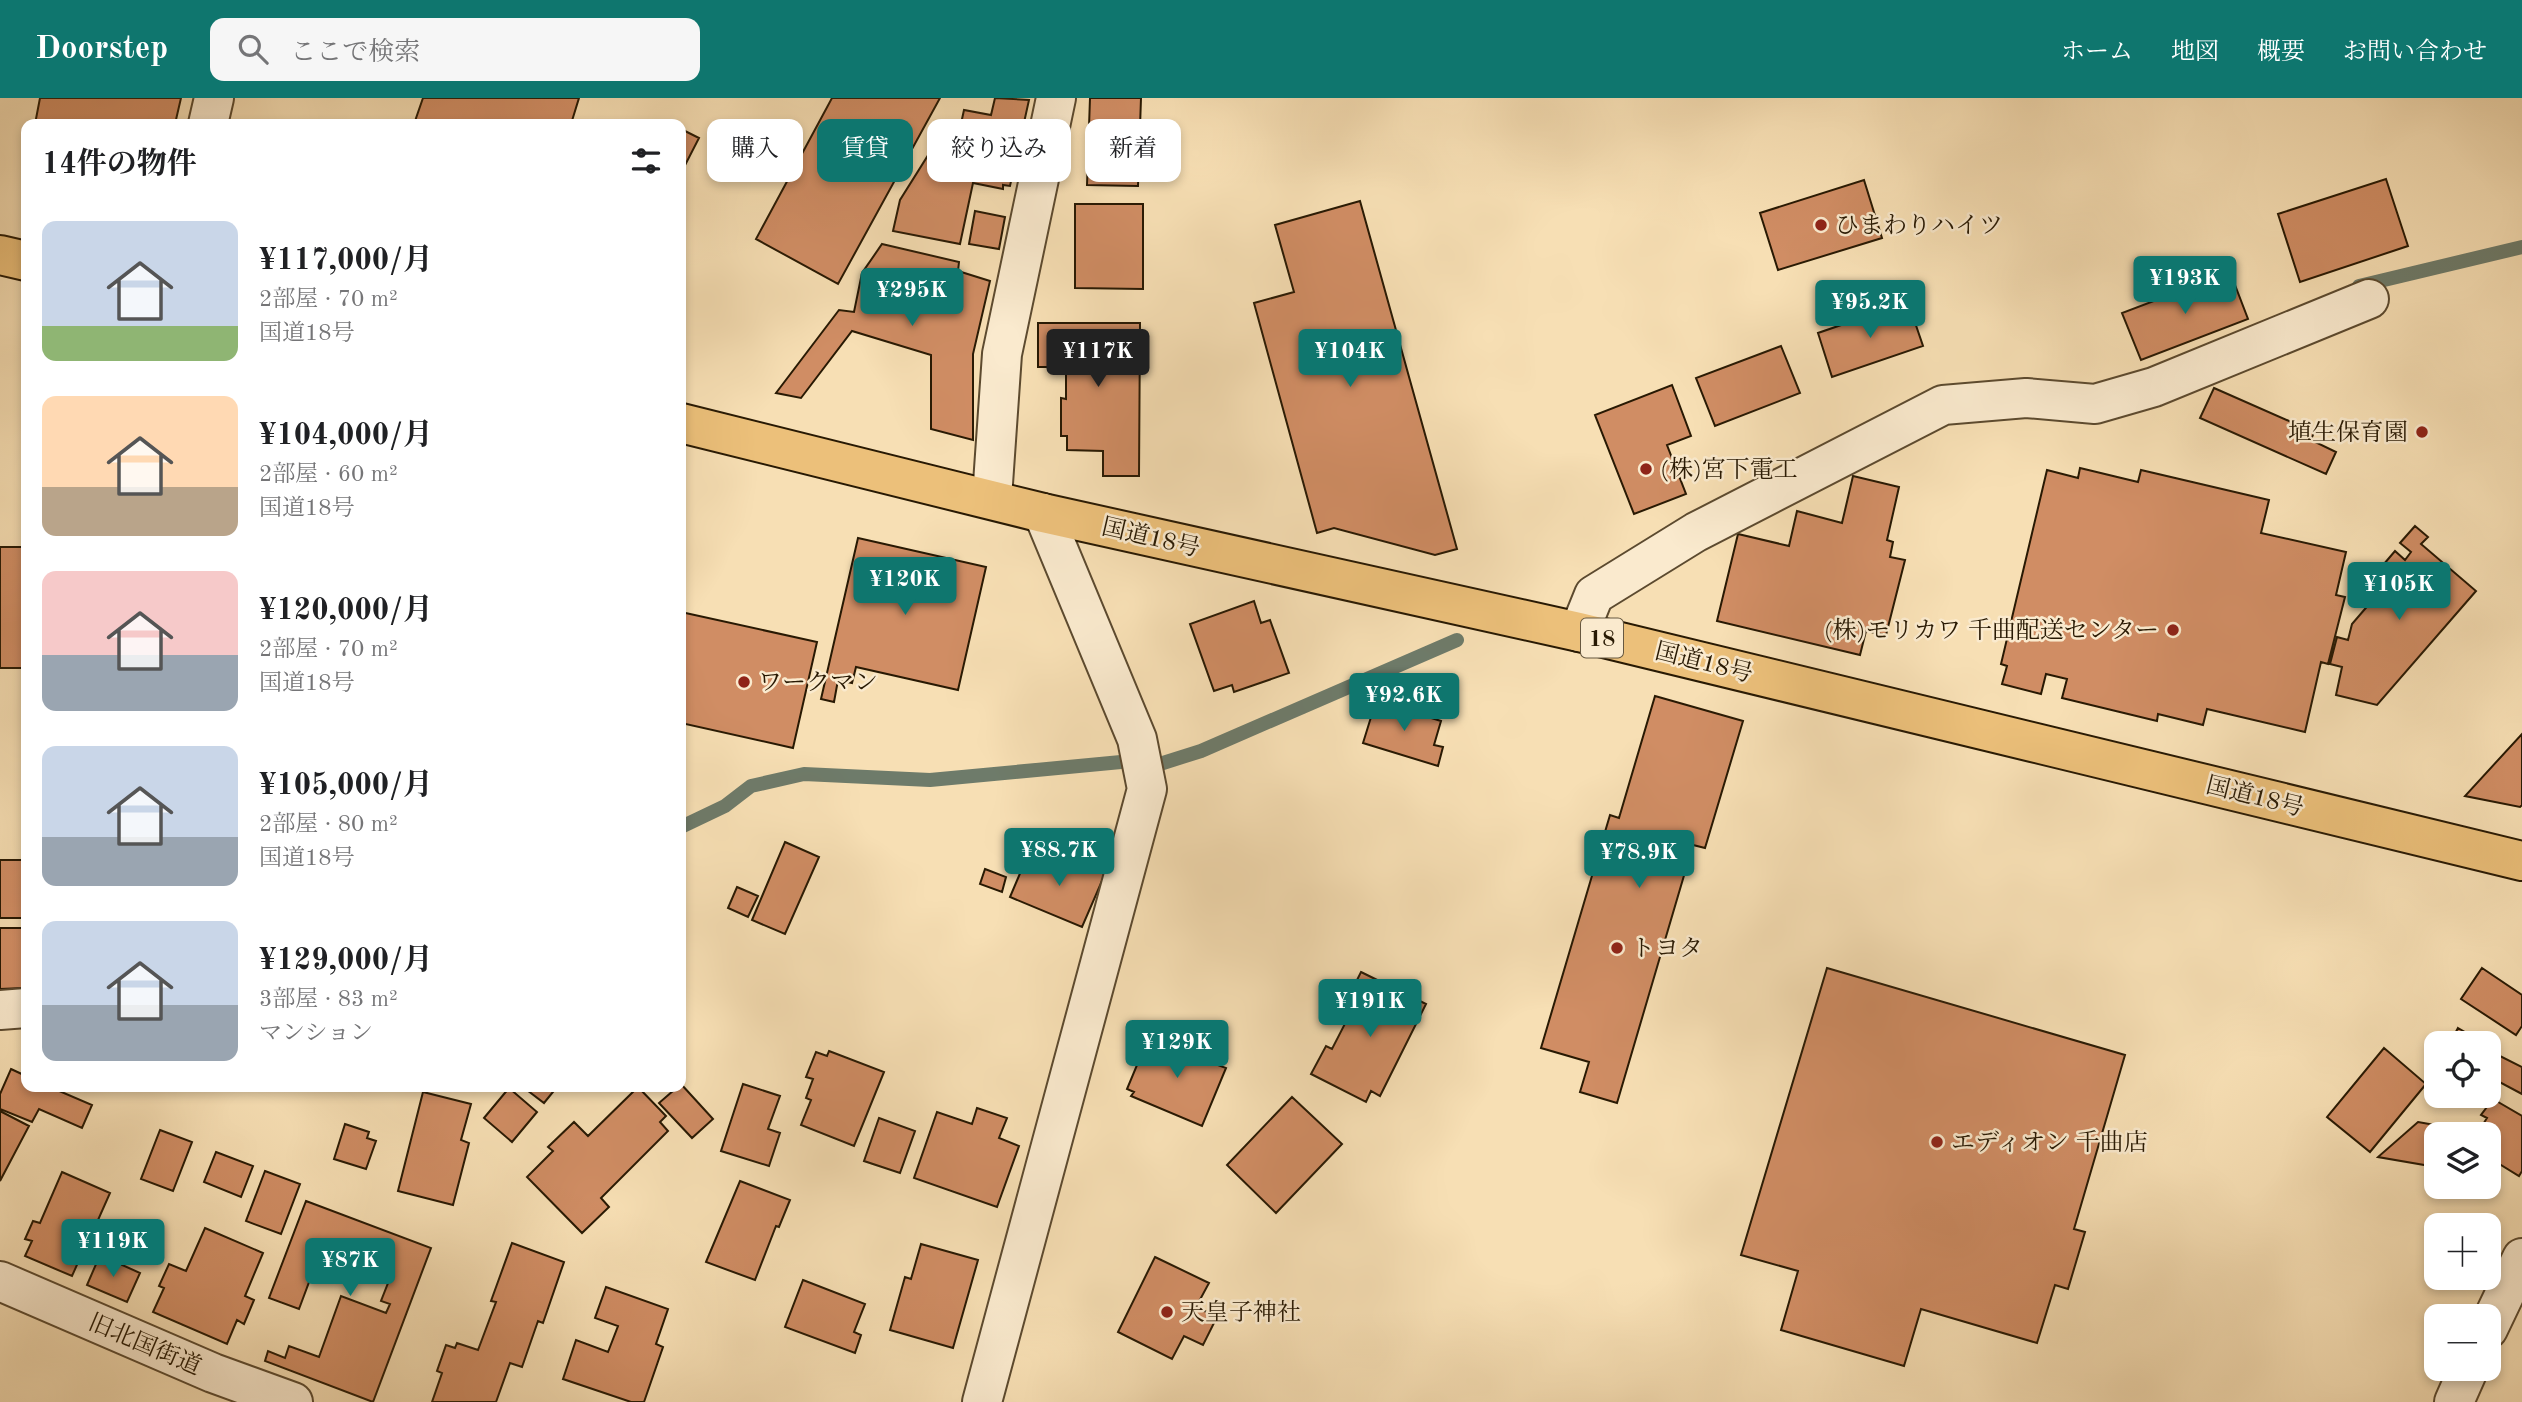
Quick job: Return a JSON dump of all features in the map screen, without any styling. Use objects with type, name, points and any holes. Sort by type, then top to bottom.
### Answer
[{"type":"highway","points":[[0,255],[21,260]]},
{"type":"highway","name":"国道18号","points":[[686,424],[992,498],[1043,513],[1580,632],[2522,861]]},
{"type":"street","points":[[209,119],[214,98]]},
{"type":"street","points":[[992,498],[1002,354],[1056,98]]},
{"type":"street","points":[[1580,632],[1594,595],[1696,532],[1943,405],[2026,398],[2095,404],[2154,387],[2369,299]]},
{"type":"street","points":[[982,1402],[1147,789],[1137,739],[1043,513]]},
{"type":"street","points":[[0,1010],[21,1008]]},
{"type":"street","points":[[2500,1304],[2522,1258]]},
{"type":"street","name":"旧北国街道","points":[[0,1281],[213,1373],[293,1402]]},
{"type":"street","points":[[2454,1402],[2463,1381]]},
{"type":"building","points":[[40,98],[181,98],[176,119],[36,119]]},
{"type":"building","points":[[423,98],[579,98],[573,119],[416,119]]},
{"type":"building","points":[[832,98],[940,98],[913,147],[913,119],[821,119]]},
{"type":"building","points":[[995,98],[1029,100],[1025,119],[962,119],[964,110],[991,115]]},
{"type":"building","points":[[1090,98],[1141,98],[1140,119],[1089,119]]},
{"type":"building","points":[[817,126],[817,182],[894,182],[838,284],[756,239],[787,182],[803,182],[803,152]]},
{"type":"building","points":[[686,132],[699,138],[686,163]]},
{"type":"building","points":[[927,157],[927,182],[1011,182],[1010,186],[1003,185],[1003,189],[973,183],[960,244],[893,231],[900,200]]},
{"type":"building","points":[[2386,179],[2408,246],[2300,282],[2278,214]]},
{"type":"building","name":"ひまわりハイツ","points":[[1864,180],[1882,238],[1778,270],[1760,213]]},
{"type":"building","points":[[1087,182],[1138,182],[1138,186],[1087,185]]},
{"type":"building","points":[[1360,201],[1457,549],[1435,555],[1334,528],[1317,533],[1254,303],[1294,292],[1275,225]]},
{"type":"building","points":[[1075,204],[1143,204],[1143,289],[1075,288]]},
{"type":"building","points":[[975,211],[1005,217],[999,249],[969,244]]},
{"type":"building","points":[[882,244],[959,262],[958,271],[990,281],[973,354],[973,440],[931,429],[931,355],[852,331],[801,398],[776,393],[839,310],[854,312],[862,273]],"holes":[[[905,283],[954,291],[952,306],[902,297]]]},
{"type":"building","points":[[2230,272],[2248,319],[2141,360],[2122,313]]},
{"type":"building","points":[[1908,302],[1923,346],[1832,377],[1818,333]]},
{"type":"building","points":[[1038,323],[1140,323],[1139,476],[1103,476],[1103,451],[1067,450],[1067,436],[1061,436],[1061,398],[1066,399],[1066,367],[1038,367]]},
{"type":"building","points":[[1781,346],[1800,393],[1715,426],[1696,378]]},
{"type":"building","name":"(株)宮下電工","points":[[1672,385],[1691,436],[1667,445],[1686,494],[1634,514],[1595,415]]},
{"type":"building","points":[[2214,388],[2314,432],[2311,440],[2336,452],[2326,474],[2200,418]]},
{"type":"building","name":"(株)モリカワ 千曲配送センター","points":[[2080,468],[2138,482],[2141,470],[2269,500],[2261,533],[2346,552],[2336,595],[2345,597],[2328,664],[2321,662],[2305,732],[2207,709],[2203,725],[2158,714],[2157,721],[2062,698],[2067,679],[2046,674],[2041,694],[2002,684],[2007,666],[2001,664],[2047,470],[2078,478]]},
{"type":"building","points":[[1853,476],[1899,487],[1887,540],[1893,542],[1890,557],[1905,560],[1886,635],[1866,631],[1860,655],[1717,621],[1738,534],[1789,546],[1797,511],[1842,523]]},
{"type":"building","points":[[2415,526],[2428,537],[2421,544],[2476,591],[2377,705],[2336,695],[2342,667],[2330,664],[2337,637],[2348,640],[2352,624],[2389,581],[2378,571],[2395,551],[2405,560],[2411,552],[2400,543]]},
{"type":"building","points":[[858,538],[986,567],[958,690],[856,667],[852,683],[838,680],[834,702],[821,699]]},
{"type":"building","points":[[0,547],[21,547],[21,668],[0,668]]},
{"type":"building","points":[[1254,601],[1261,623],[1270,620],[1289,673],[1234,692],[1232,685],[1214,691],[1190,624]]},
{"type":"building","name":"ワークマン","points":[[686,613],[817,642],[793,748],[686,724]]},
{"type":"building","name":"トヨタ","points":[[1655,696],[1743,721],[1705,848],[1693,845],[1617,1103],[1580,1092],[1589,1062],[1541,1048],[1610,815],[1619,818]]},
{"type":"building","points":[[1376,701],[1441,721],[1434,745],[1443,747],[1438,766],[1363,743]]},
{"type":"building","points":[[2522,734],[2522,805],[2520,807],[2465,796]]},
{"type":"building","points":[[785,842],[819,857],[785,934],[752,920]]},
{"type":"building","points":[[1053,852],[1105,874],[1082,927],[1010,897],[1027,857],[1047,865]]},
{"type":"building","points":[[0,860],[21,860],[21,918],[0,918]]},
{"type":"building","points":[[985,869],[1006,877],[1002,892],[980,884]]},
{"type":"building","points":[[737,887],[758,896],[748,917],[728,908]]},
{"type":"building","points":[[0,928],[21,928],[21,988],[0,989]]},
{"type":"building","name":"エディオン 千曲店","points":[[1827,968],[2125,1055],[2074,1229],[2085,1232],[2068,1289],[2055,1285],[2037,1343],[1921,1309],[1904,1366],[1781,1330],[1798,1271],[1741,1255]]},
{"type":"building","points":[[2482,968],[2522,995],[2522,1026],[2516,1035],[2461,999]]},
{"type":"building","points":[[1361,972],[1426,1004],[1380,1096],[1371,1091],[1366,1102],[1311,1074],[1326,1046],[1332,1049],[1351,1012],[1343,1008]]},
{"type":"building","points":[[1158,1034],[1201,1052],[1199,1058],[1226,1068],[1202,1126],[1131,1096],[1134,1092],[1127,1089],[1142,1053],[1149,1056]]},
{"type":"building","points":[[2384,1048],[2424,1082],[2424,1086],[2370,1152],[2327,1117]]},
{"type":"building","points":[[829,1051],[884,1072],[854,1146],[801,1125],[811,1100],[806,1098],[813,1079],[806,1077],[816,1052],[827,1056]]},
{"type":"building","points":[[2501,1056],[2522,1067],[2522,1094],[2501,1083]]},
{"type":"building","points":[[11,1069],[21,1074],[21,1092],[62,1092],[92,1105],[82,1128],[39,1109],[32,1122],[0,1109],[0,1094]]},
{"type":"building","points":[[743,1084],[780,1096],[768,1129],[780,1133],[769,1166],[721,1151]]},
{"type":"building","points":[[686,1089],[713,1119],[692,1138],[659,1103],[672,1092],[686,1092]]},
{"type":"building","points":[[423,1092],[471,1104],[461,1140],[469,1143],[453,1205],[398,1191]]},
{"type":"building","points":[[506,1092],[514,1092],[537,1112],[512,1142],[484,1118]]},
{"type":"building","points":[[530,1092],[553,1092],[544,1103]]},
{"type":"building","points":[[633,1092],[643,1092],[666,1116],[660,1122],[668,1131],[601,1198],[609,1207],[582,1233],[527,1177],[553,1151],[548,1147],[574,1122],[588,1136]]},
{"type":"building","points":[[1292,1097],[1342,1144],[1276,1213],[1227,1165]]},
{"type":"building","points":[[2501,1104],[2522,1116],[2522,1171],[2519,1176],[2501,1165],[2501,1122],[2484,1122],[2487,1118],[2481,1115],[2486,1108],[2501,1108]]},
{"type":"building","points":[[977,1108],[1007,1118],[999,1138],[1019,1146],[997,1207],[914,1178],[937,1112],[972,1124]]},
{"type":"building","points":[[0,1111],[29,1126],[0,1181]]},
{"type":"building","points":[[879,1118],[915,1131],[900,1173],[864,1161]]},
{"type":"building","points":[[2418,1122],[2424,1123],[2424,1165],[2378,1157]]},
{"type":"building","points":[[345,1124],[369,1132],[367,1138],[376,1141],[366,1169],[334,1159]]},
{"type":"building","points":[[160,1130],[192,1142],[173,1191],[141,1179]]},
{"type":"building","points":[[216,1152],[253,1166],[241,1197],[204,1182]]},
{"type":"building","points":[[265,1171],[300,1184],[281,1234],[246,1221]]},
{"type":"building","points":[[62,1172],[110,1193],[98,1220],[103,1222],[86,1261],[80,1258],[72,1276],[25,1256],[32,1241],[25,1239],[33,1221],[40,1223]]},
{"type":"building","points":[[740,1181],[790,1200],[779,1227],[776,1226],[755,1280],[706,1262]]},
{"type":"building","points":[[306,1201],[431,1248],[373,1402],[265,1361],[268,1351],[285,1358],[289,1346],[319,1357],[341,1296],[386,1313],[390,1304],[381,1301],[388,1283],[344,1267],[347,1260],[321,1250],[299,1309],[269,1298]]},
{"type":"building","points":[[205,1228],[263,1253],[245,1296],[254,1300],[244,1324],[237,1320],[227,1344],[153,1312],[164,1288],[159,1286],[169,1264],[186,1271]]},
{"type":"building","points":[[512,1243],[564,1262],[543,1323],[538,1321],[522,1367],[510,1363],[496,1402],[432,1402],[442,1373],[437,1371],[446,1345],[455,1348],[457,1343],[478,1350],[496,1302],[491,1301]]},
{"type":"building","points":[[921,1244],[978,1260],[953,1348],[890,1330],[905,1277],[911,1279]]},
{"type":"building","points":[[100,1255],[140,1273],[127,1302],[87,1285]]},
{"type":"building","name":"天皇子神社","points":[[1155,1257],[1209,1283],[1196,1307],[1217,1317],[1203,1345],[1184,1336],[1172,1359],[1118,1332]]},
{"type":"building","points":[[803,1280],[865,1304],[854,1332],[861,1335],[855,1353],[785,1327]]},
{"type":"building","points":[[606,1287],[668,1309],[656,1344],[663,1347],[644,1402],[631,1402],[563,1379],[576,1340],[608,1352],[618,1326],[595,1318]]},
{"type":"waterway","points":[[2359,286],[2522,247]]},
{"type":"waterway","points":[[1163,763],[1201,751],[1457,640]]},
{"type":"waterway","points":[[686,825],[725,806],[751,786],[804,774],[930,780],[1121,762]]},
{"type":"place","name":"ひまわりハイツ","points":[[1821,225]]},
{"type":"place","name":"埴生保育園","points":[[2422,432]]},
{"type":"place","name":"(株)宮下電工","points":[[1646,469]]},
{"type":"place","name":"(株)モリカワ 千曲配送センター","points":[[2173,630]]},
{"type":"place","name":"ワークマン","points":[[744,682]]},
{"type":"place","name":"トヨタ","points":[[1617,948]]},
{"type":"place","name":"エディオン 千曲店","points":[[1937,1142]]},
{"type":"place","name":"天皇子神社","points":[[1167,1312]]}]
